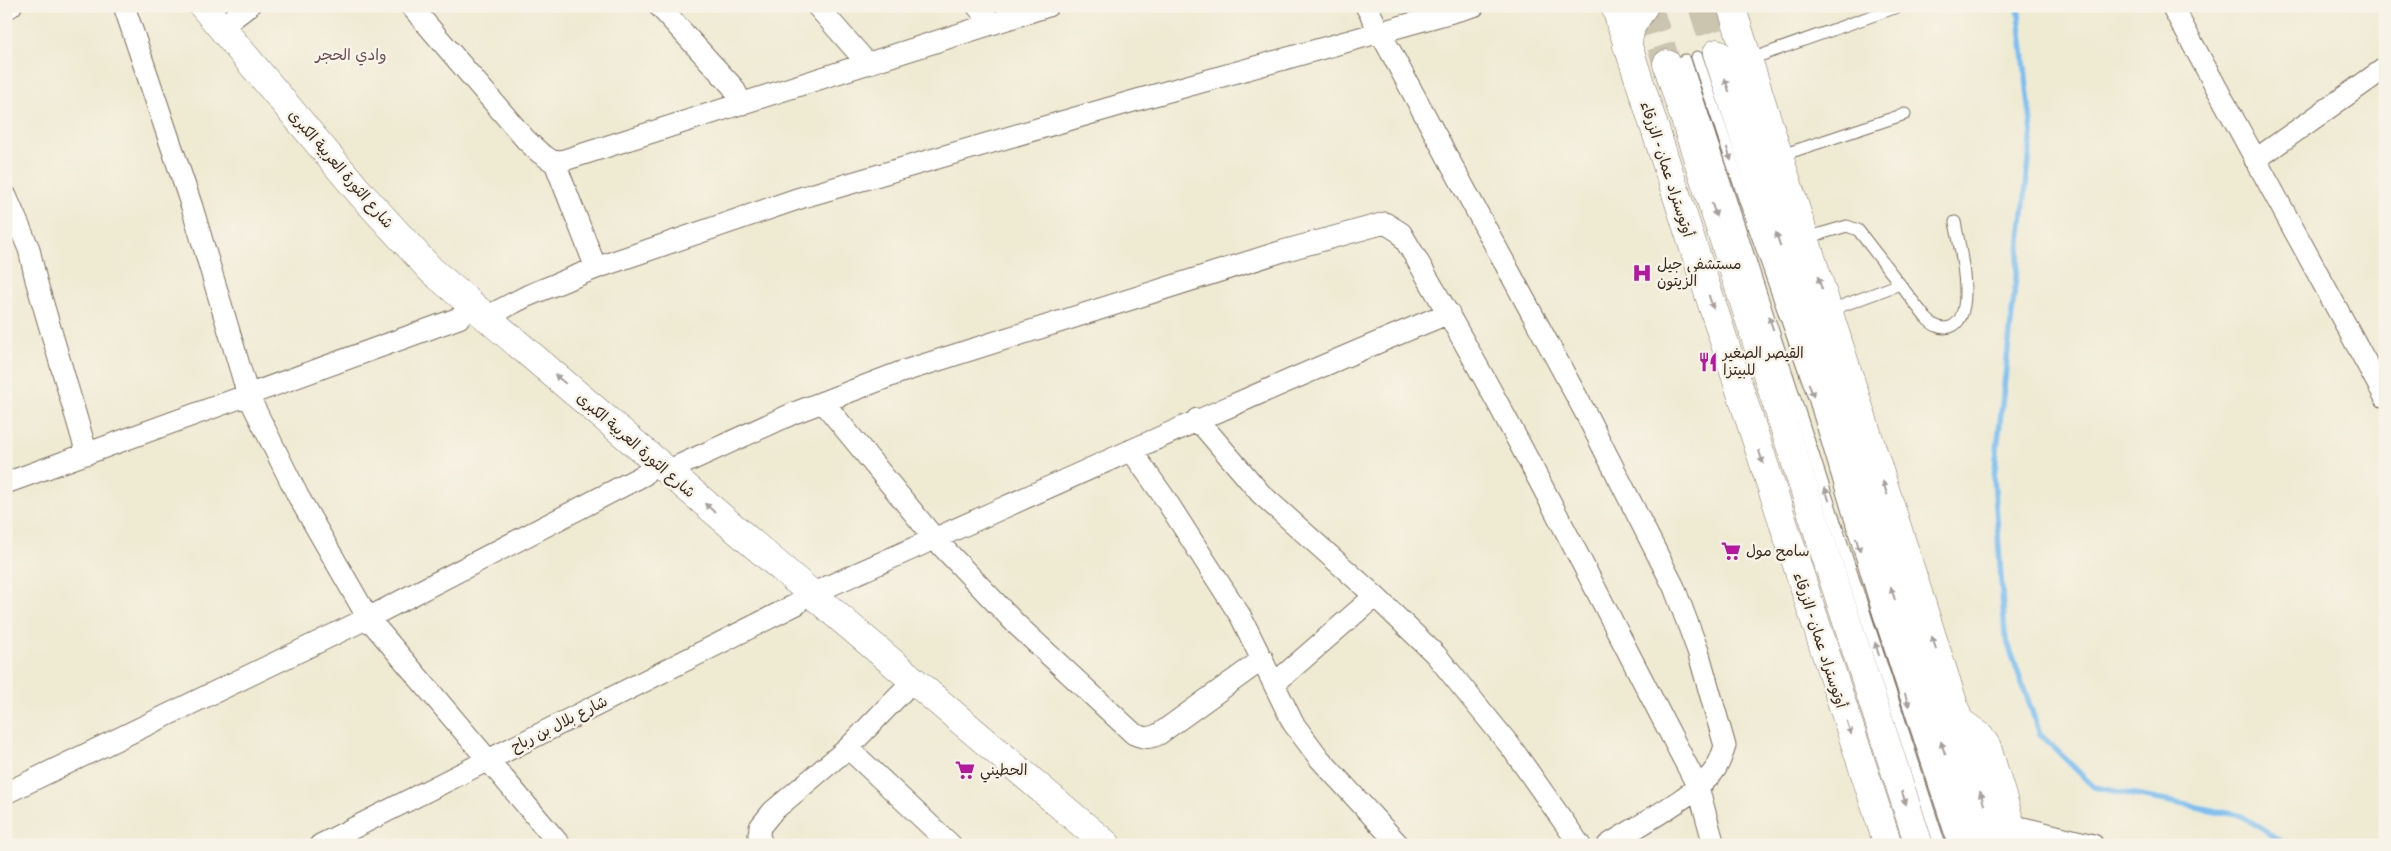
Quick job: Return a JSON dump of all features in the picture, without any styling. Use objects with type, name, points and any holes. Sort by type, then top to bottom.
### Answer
[{"type":"main road","name":"شارع الثورة العربية الكبرى","points":[[185,6],[367,223],[459,318],[655,473],[804,599],[1107,845]]},
{"type":"main road","name":"شارع الثورة العربية الكبرى","points":[[203,6],[419,258],[486,317],[655,473]]},
{"type":"main road","name":"أوتوستراد عمان - الزرقاء","points":[[1615,6],[1888,845]]},
{"type":"main road","points":[[1627,46],[1631,27],[1644,6]]},
{"type":"main road","points":[[1731,6],[1959,721],[2008,838]]},
{"type":"main road","points":[[1707,55],[1973,845]]},
{"type":"main road","name":"أوتوستراد عمان - الزرقاء","points":[[1676,62],[1920,845]]},
{"type":"main road","name":"شارع الثورة العربية الكبرى","points":[[804,599],[902,692],[1082,845]]},
{"type":"street","points":[[6,9],[11,6]]},
{"type":"street","points":[[124,6],[192,207],[248,395],[298,496],[368,618],[560,845]]},
{"type":"street","points":[[220,28],[249,6]]},
{"type":"street","points":[[411,6],[526,140],[555,163],[596,268]]},
{"type":"street","points":[[660,6],[733,87],[742,104]]},
{"type":"street","points":[[817,6],[868,64]]},
{"type":"street","points":[[977,6],[992,24]]},
{"type":"street","points":[[555,163],[1048,6]]},
{"type":"street","points":[[1366,6],[1585,412],[1674,587],[1698,650],[1725,746],[1721,760],[1714,772],[1698,787],[1608,845]]},
{"type":"street","points":[[486,317],[527,296],[596,268],[862,179],[1474,6]]},
{"type":"street","points":[[2172,6],[2385,397]]},
{"type":"street","points":[[2255,160],[2385,68]]},
{"type":"street","points":[[8,204],[29,248],[36,280],[87,454]]},
{"type":"street","points":[[6,793],[368,618],[655,473],[823,402],[910,369],[1283,251],[1385,223],[1401,234],[1449,313],[1698,787],[1714,845]]},
{"type":"street","name":"شارع بلال بن رباح","points":[[320,845],[804,599],[1325,363],[1449,313]]},
{"type":"street","points":[[6,483],[459,318]]},
{"type":"street","points":[[823,402],[935,539],[1016,624],[1134,734],[1143,738],[1151,738],[1159,734],[1263,659]]},
{"type":"street","points":[[1197,420],[1261,494],[1375,596],[1436,655],[1511,747],[1580,845]]},
{"type":"street","points":[[1131,450],[1201,553],[1240,617],[1263,659],[1293,723],[1319,758],[1399,845]]},
{"type":"street","points":[[1274,684],[1375,596]]},
{"type":"street","points":[[762,845],[759,835],[760,827],[765,820],[848,748],[902,692]]},
{"type":"street","points":[[848,748],[951,845]]},
{"type":"street","points":[[2008,838],[2093,845]]},
{"type":"lane","points":[[1748,60],[1900,6]]},
{"type":"lane","points":[[1707,55],[1744,202],[1814,398],[1877,609],[1954,845]]},
{"type":"lane","points":[[1676,62],[1940,845]]},
{"type":"lane","points":[[1779,156],[1905,114]]},
{"type":"lane","points":[[1806,238],[1841,227],[1853,227],[1863,235],[1931,323],[1945,328],[1958,322],[1962,315],[1965,296],[1955,222]]},
{"type":"lane","points":[[1828,311],[1900,284]]},
{"type":"waterway","points":[[2018,6],[2032,132],[1994,477],[2005,635],[2040,734],[2094,787],[2242,816],[2287,845]]},
{"type":"tunnel","points":[[1648,6],[1667,64]]},
{"type":"tunnel","points":[[1702,6],[1717,53]]},
{"type":"place","name":"مستشفى جيل الزيتون","points":[[1642,273]]},
{"type":"place","name":"القيصر الصغير للبيتزا","points":[[1708,362]]},
{"type":"place","name":"سامح مول","points":[[1731,551]]},
{"type":"place","name":"الحطيني","points":[[965,770]]},
{"type":"district","name":"وادي الحجر","points":[[351,54]]}]
